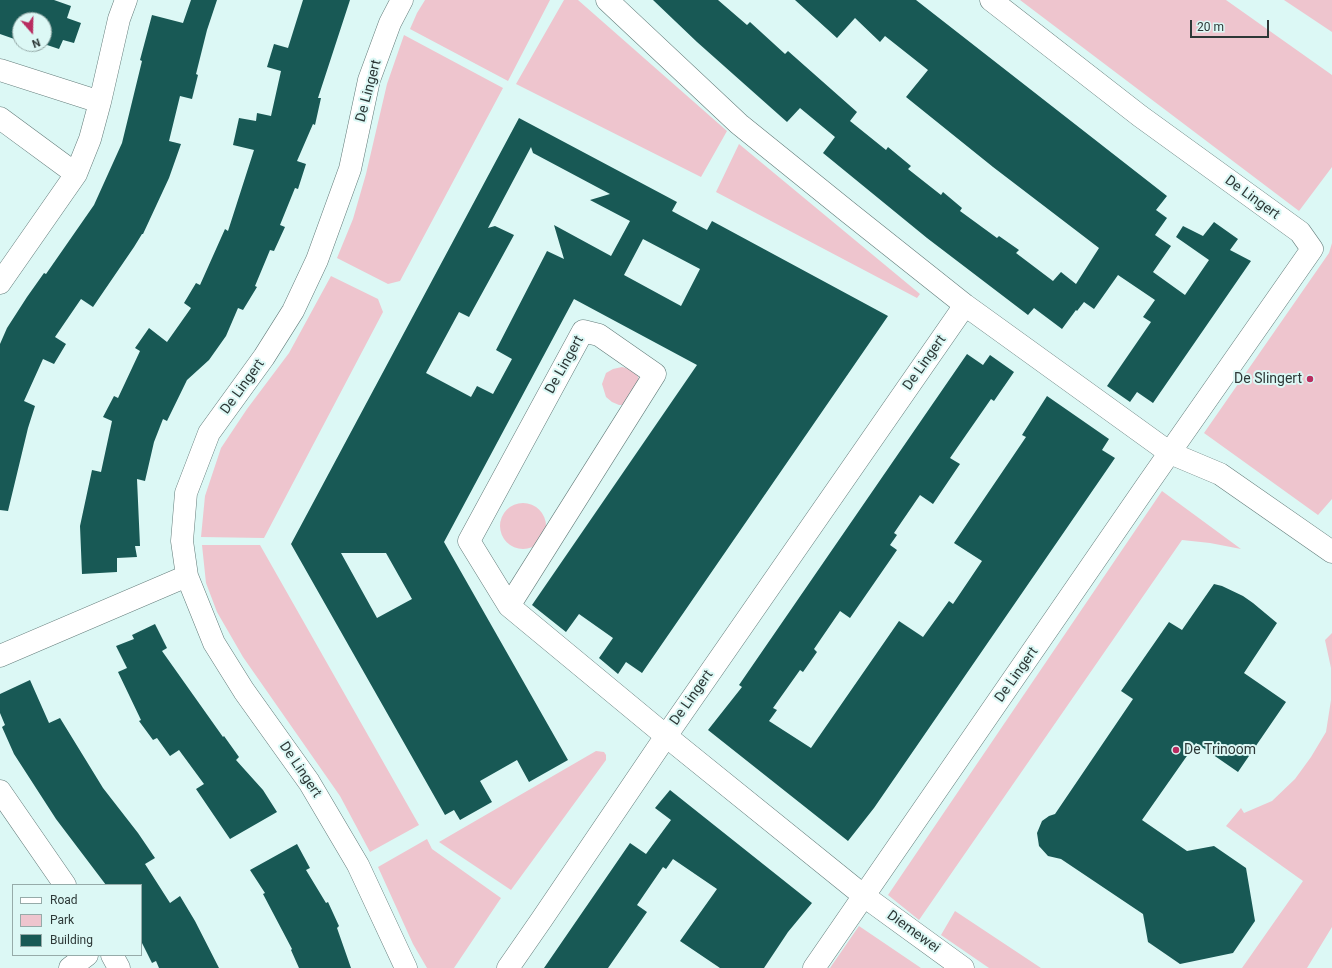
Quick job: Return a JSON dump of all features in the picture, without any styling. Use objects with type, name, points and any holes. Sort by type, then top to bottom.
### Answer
[{"type":"street","points":[[0,283],[76,174],[90,139],[119,19],[126,0]]},
{"type":"street","name":"De Lingert","points":[[402,0],[390,23],[369,80],[350,169],[317,260],[293,311],[264,357],[209,433],[186,493],[182,541],[187,576],[214,643],[244,690],[309,782],[351,852],[406,968]]},
{"type":"street","points":[[607,0],[739,124],[966,305],[1170,453],[1220,474],[1332,552]]},
{"type":"street","name":"De Lingert","points":[[814,968],[1312,249],[1300,232],[1140,116],[991,0]]},
{"type":"street","points":[[0,70],[100,102]]},
{"type":"street","points":[[0,118],[76,174]]},
{"type":"street","name":"De Lingert","points":[[508,968],[666,736],[966,305]]},
{"type":"street","name":"De Lingert","points":[[509,606],[655,374],[599,335],[583,331],[469,541],[509,606],[666,736],[864,896]]},
{"type":"street","points":[[0,656],[187,576]]},
{"type":"street","points":[[0,791],[64,884]]},
{"type":"street","name":"Diemewei","points":[[864,896],[963,968]]},
{"type":"street","points":[[70,968],[86,956]]},
{"type":"street","points":[[113,956],[119,968]]},
{"type":"green space","points":[[425,0],[550,0],[508,81],[410,29]]},
{"type":"green space","points":[[564,0],[578,0],[727,131],[701,177],[516,84]]},
{"type":"green space","points":[[1020,0],[1226,0],[1332,75],[1332,167],[1299,211]]},
{"type":"green space","points":[[1284,0],[1332,0],[1332,32]]},
{"type":"green space","points":[[404,35],[503,88],[400,281],[388,284],[337,258],[353,219],[366,174],[387,84]]},
{"type":"green space","points":[[739,144],[920,294],[917,298],[716,192]]},
{"type":"green space","points":[[1332,243],[1332,499],[1318,515],[1204,433],[1329,253]]},
{"type":"green space","points":[[331,276],[378,299],[383,312],[264,538],[201,537],[205,496],[221,448],[247,409],[289,353]]},
{"type":"green space","points":[[622,367],[630,369],[637,374],[640,382],[623,405],[619,405],[606,397],[602,384],[606,373],[613,369]]},
{"type":"green space","points":[[1162,491],[1241,549],[1210,543],[1182,540],[919,920],[888,895]]},
{"type":"green space","points":[[523,503],[536,507],[542,513],[546,526],[542,539],[536,545],[523,549],[510,545],[504,539],[500,526],[504,513],[510,507]]},
{"type":"green space","points":[[202,545],[260,545],[419,825],[370,852],[340,796],[243,657],[217,612],[206,583]]},
{"type":"green space","points":[[1332,633],[1332,927],[1307,968],[1242,968],[1303,881],[1226,826],[1241,808],[1244,813],[1272,801],[1295,779],[1311,757],[1326,732],[1331,700],[1331,668],[1325,640]]},
{"type":"green space","points":[[596,751],[604,752],[606,755],[606,760],[511,890],[439,842]]},
{"type":"green space","points":[[427,839],[432,849],[501,898],[454,968],[427,968],[413,944],[378,867]]},
{"type":"green space","points":[[955,911],[1041,968],[989,968],[941,935]]},
{"type":"green space","points":[[859,926],[921,968],[830,968]]},
{"type":"building","points":[[0,0],[54,0],[71,6],[67,18],[81,23],[74,43],[63,40],[59,49],[52,47],[52,12],[12,12],[12,38],[0,34]]},
{"type":"building","points":[[191,0],[217,0],[207,30],[196,74],[198,75],[192,99],[180,96],[169,141],[181,144],[169,178],[143,234],[93,307],[81,299],[55,337],[66,344],[54,364],[43,359],[24,401],[35,406],[28,428],[8,511],[0,510],[0,344],[7,328],[27,297],[44,273],[46,274],[94,205],[122,143],[142,61],[140,60],[152,15],[183,23]]},
{"type":"building","points":[[303,0],[350,0],[318,98],[321,98],[315,125],[313,124],[297,161],[306,164],[298,189],[295,188],[280,225],[285,227],[274,251],[270,250],[255,286],[257,287],[243,310],[238,308],[226,336],[209,360],[187,380],[167,421],[163,419],[154,442],[145,481],[137,479],[140,546],[135,546],[137,557],[117,558],[117,572],[82,574],[80,526],[92,470],[101,472],[112,421],[103,417],[114,396],[118,398],[140,351],[135,348],[149,328],[167,342],[191,308],[184,303],[196,283],[200,285],[225,229],[228,231],[254,150],[233,145],[239,118],[256,121],[257,113],[271,116],[281,71],[267,67],[274,44],[288,48]]},
{"type":"building","points":[[653,0],[718,0],[747,25],[750,22],[785,54],[788,51],[857,112],[850,121],[886,150],[888,147],[911,166],[908,169],[941,195],[943,192],[962,208],[960,211],[997,238],[999,236],[1019,250],[1016,253],[1053,281],[1061,272],[1076,284],[1099,248],[993,167],[906,97],[928,70],[885,36],[880,42],[855,18],[837,38],[795,0],[916,0],[1167,196],[1156,210],[1167,218],[1155,235],[1171,246],[1153,272],[1185,295],[1209,260],[1176,237],[1183,226],[1203,236],[1214,222],[1238,239],[1230,250],[1251,261],[1153,403],[1137,392],[1130,402],[1107,386],[1151,322],[1143,317],[1155,300],[1118,275],[1094,309],[1084,302],[1062,329],[1034,308],[1028,315],[927,238],[823,153],[835,137],[800,108],[787,122],[697,42]]},
{"type":"building","points":[[519,118],[677,202],[672,211],[707,230],[712,221],[888,316],[642,673],[626,662],[618,674],[599,658],[613,638],[579,614],[566,632],[532,605],[697,365],[574,299],[444,542],[568,760],[529,782],[517,760],[480,781],[492,802],[460,820],[454,810],[445,815],[291,544]],"holes":[[[531,147],[533,153],[610,194],[590,200],[630,221],[611,256],[554,225],[564,259],[547,251],[496,350],[512,359],[493,394],[477,386],[471,397],[426,373],[459,312],[469,317],[514,235],[495,226],[488,228]],[[643,239],[700,269],[681,306],[624,275]],[[341,553],[386,553],[412,599],[377,618]]]},
{"type":"building","points":[[967,354],[983,365],[990,355],[1014,372],[994,401],[991,399],[950,458],[960,464],[933,504],[920,495],[894,533],[897,535],[890,545],[897,550],[850,618],[840,611],[814,649],[817,652],[803,672],[800,670],[773,708],[777,710],[769,721],[811,748],[899,621],[923,637],[949,601],[953,604],[982,561],[954,543],[1026,437],[1022,435],[1047,396],[1109,439],[1102,450],[1115,458],[874,808],[848,841],[708,730],[742,687],[739,685]]},
{"type":"building","name":"De Trinoom","points":[[1214,584],[1222,586],[1243,596],[1277,623],[1244,673],[1286,702],[1238,772],[1196,743],[1142,820],[1187,851],[1214,846],[1246,868],[1255,921],[1233,953],[1180,964],[1148,942],[1143,914],[1061,859],[1048,856],[1039,846],[1037,833],[1042,821],[1055,814],[1133,699],[1121,691],[1169,622],[1182,630]]},
{"type":"building","points":[[155,624],[167,648],[162,651],[239,757],[236,760],[263,790],[277,812],[230,839],[196,789],[204,784],[179,750],[170,756],[157,738],[153,740],[139,721],[141,720],[118,672],[127,668],[116,646],[134,639],[132,635]]},
{"type":"building","points":[[30,680],[49,723],[60,718],[103,788],[138,833],[155,858],[145,864],[170,903],[180,896],[195,921],[219,968],[159,968],[156,961],[152,963],[142,943],[142,884],[105,884],[56,819],[14,754],[2,727],[5,725],[0,713],[0,694]]},
{"type":"building","points":[[670,790],[812,903],[788,932],[764,968],[720,968],[680,941],[717,889],[673,859],[666,869],[663,867],[637,905],[647,912],[608,968],[544,968],[630,843],[646,854],[671,820],[655,808]]},
{"type":"building","points":[[297,844],[310,868],[306,870],[326,903],[328,902],[339,926],[337,928],[351,968],[299,968],[291,950],[292,949],[263,894],[265,893],[250,870]]},
{"type":"place","name":"De Slingert","points":[[1310,379]]},
{"type":"place","name":"De Trinoom","points":[[1176,750]]}]
